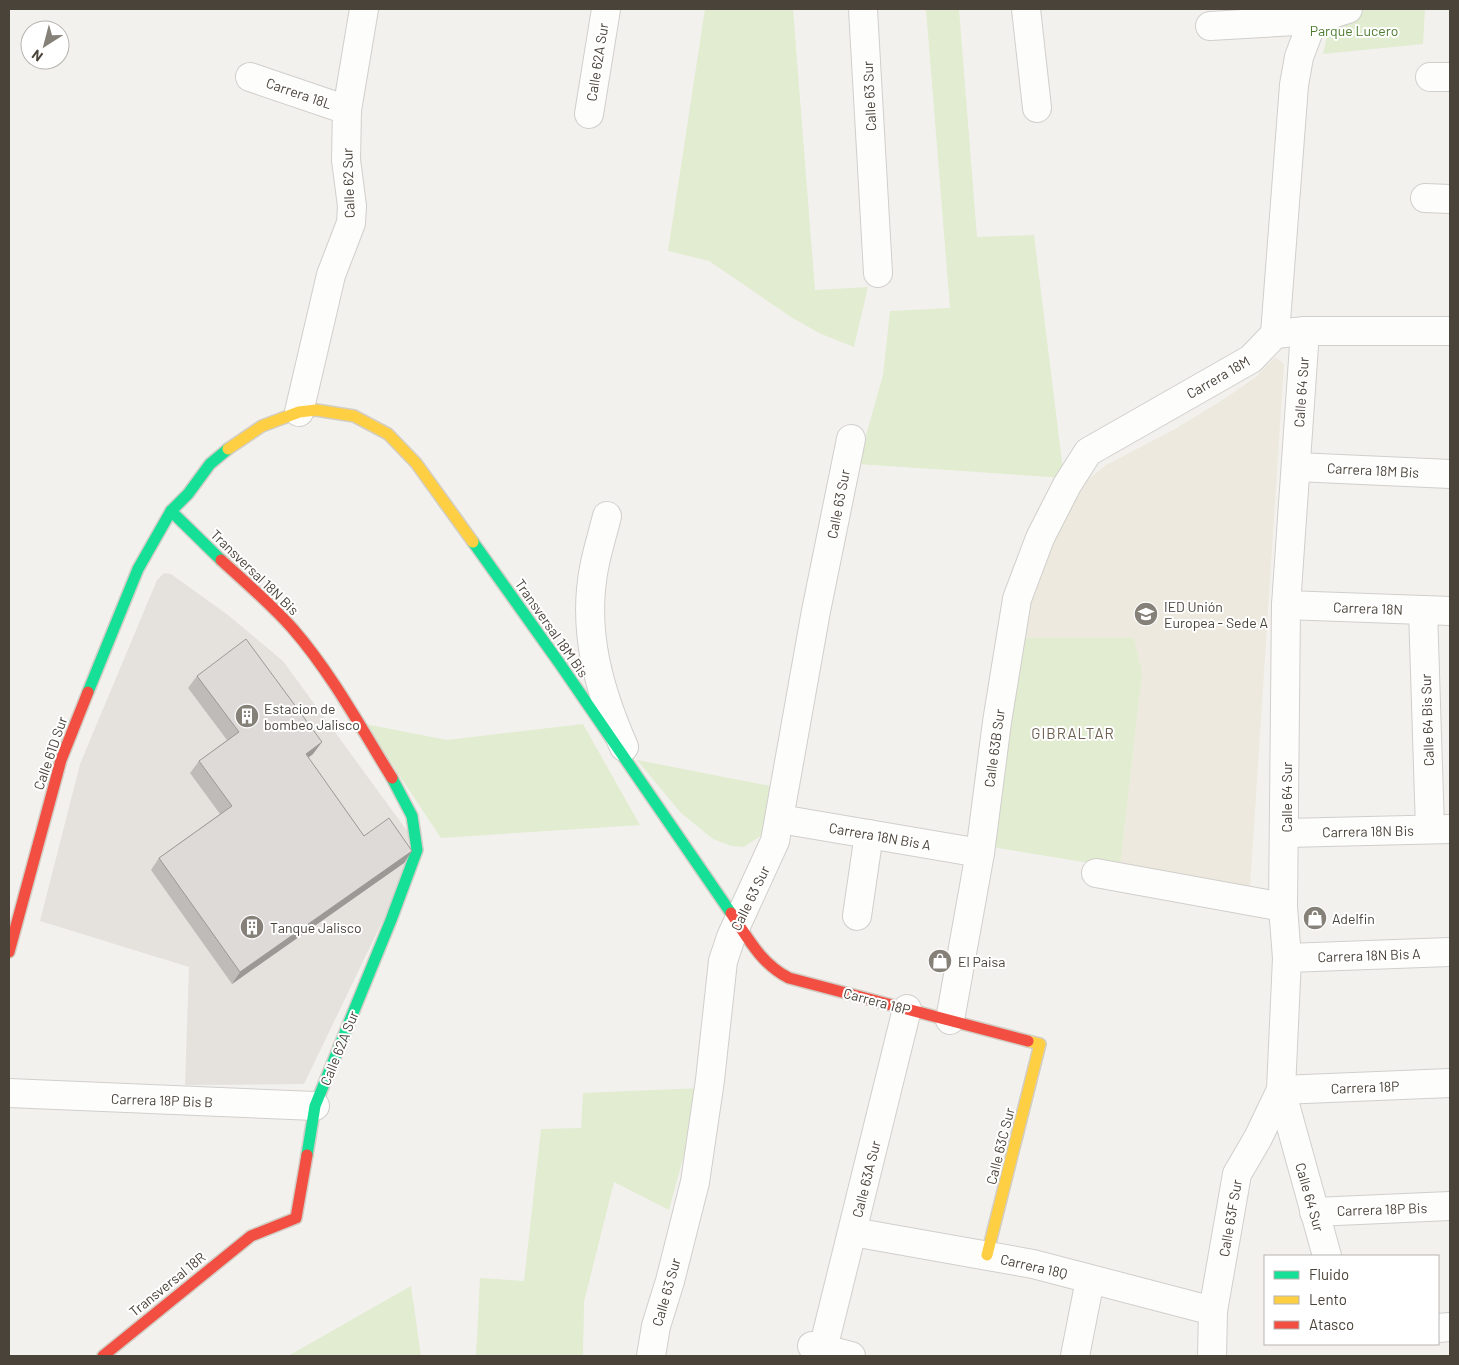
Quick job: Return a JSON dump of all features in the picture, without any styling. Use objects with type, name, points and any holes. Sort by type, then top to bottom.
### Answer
[{"type":"street","name":"Calle 62 Sur","points":[[298,412],[331,276],[351,223],[352,206],[346,160],[347,110],[364,9]]},
{"type":"street","name":"Calle 62A Sur","points":[[589,114],[606,9]]},
{"type":"street","name":"Calle 63 Sur","points":[[863,9],[878,272]]},
{"type":"street","points":[[1026,9],[1037,108]]},
{"type":"street","points":[[1210,26],[1348,9]]},
{"type":"street","points":[[1315,14],[1299,57],[1294,85],[1275,334],[1305,331],[1450,331]]},
{"type":"street","name":"Carrera 18L","points":[[250,77],[347,110]]},
{"type":"street","name":"Calle 64 Sur","points":[[1305,331],[1286,606],[1286,833],[1283,907],[1287,958],[1281,1090],[1327,1255]]},
{"type":"street","name":"Carrera 18M","points":[[1067,484],[1088,452],[1251,359],[1275,334]]},
{"type":"street","name":"Calle 61D Sur","points":[[9,952],[61,760],[138,570],[171,511],[188,494],[210,464],[226,450],[262,426],[298,412]]},
{"type":"street","name":"Transversal 18M Bis","points":[[298,412],[335,412],[354,416],[388,434],[416,463],[560,664],[737,924]]},
{"type":"street","name":"Calle 63 Sur","points":[[651,1356],[656,1326],[670,1281],[694,1182],[710,1080],[723,961],[737,924],[769,857],[780,819],[816,611],[851,439]]},
{"type":"street","name":"Carrera 18M Bis","points":[[1296,467],[1450,474]]},
{"type":"street","name":"Calle 63B Sur","points":[[950,1020],[980,853],[997,722],[1017,599],[1034,552],[1067,484]]},
{"type":"street","name":"Transversal 18N Bis","points":[[171,511],[183,525],[250,584],[293,629],[354,713],[413,816],[417,839]]},
{"type":"street","points":[[607,516],[593,569],[590,621],[592,650],[599,683],[637,777]]},
{"type":"street","name":"Carrera 18N","points":[[1286,606],[1450,610]]},
{"type":"street","name":"Calle 64 Bis Sur","points":[[1423,610],[1440,829]]},
{"type":"street","name":"Carrera 18N Bis A","points":[[780,819],[980,853]]},
{"type":"street","name":"Carrera 18N Bis","points":[[1286,833],[1440,829]]},
{"type":"street","points":[[857,916],[869,834]]},
{"type":"street","name":"Calle 62A Sur","points":[[251,1236],[296,1218],[315,1106],[414,862],[417,839]]},
{"type":"street","points":[[1096,873],[1283,907]]},
{"type":"street","name":"Carrera 18P","points":[[737,924],[773,970],[788,978],[1040,1044]]},
{"type":"street","name":"Carrera 18N Bis A","points":[[1287,958],[1450,952]]},
{"type":"street","name":"Calle 63A Sur","points":[[851,1356],[817,1348],[853,1232],[907,1009]]},
{"type":"street","name":"Calle 63C Sur","points":[[987,1255],[1040,1044]]},
{"type":"street","name":"Carrera 18P","points":[[1281,1090],[1450,1083]]},
{"type":"street","name":"Calle 63F Sur","points":[[1212,1356],[1213,1312],[1238,1174],[1281,1090]]},
{"type":"street","name":"Carrera 18P Bis B","points":[[9,1093],[315,1106]]},
{"type":"street","name":"Carrera 18P Bis","points":[[1314,1212],[1450,1206]]},
{"type":"street","name":"Carrera 18Q","points":[[853,1232],[987,1255],[1213,1312]]},
{"type":"street","name":"Transversal 18R","points":[[103,1356],[251,1236]]},
{"type":"street","points":[[1075,1356],[1090,1280]]},
{"type":"shaded area","name":"IED Unión Europea - Sede A","points":[[1275,357],[1284,364],[1250,889],[1120,868],[1142,673],[1134,639],[1020,638],[1030,589],[1070,503],[1086,481],[1106,465],[1175,429],[1224,399],[1256,377]]},
{"type":"shaded area","points":[[164,573],[171,574],[228,615],[283,661],[408,832],[410,864],[304,1084],[185,1085],[189,967],[40,921],[80,764],[157,580]]},
{"type":"green space","points":[[705,9],[793,9],[815,290],[868,287],[854,347],[819,333],[791,317],[709,261],[668,251]]},
{"type":"green space","points":[[926,9],[959,9],[977,237],[1034,235],[1064,478],[858,464],[883,375],[890,311],[950,308]]},
{"type":"green space","name":"Parque Lucero","points":[[1333,9],[1425,9],[1423,44],[1323,54]]},
{"type":"green space","points":[[1020,638],[1134,638],[1142,673],[1120,868],[992,847]]},
{"type":"green space","points":[[365,724],[447,740],[583,724],[640,825],[441,838]]},
{"type":"green space","points":[[637,760],[771,786],[771,821],[762,835],[744,847],[731,846],[713,839],[681,813]]},
{"type":"green space","points":[[702,1088],[669,1210],[614,1182],[584,1302],[583,1356],[476,1356],[480,1278],[524,1281],[541,1129],[581,1128],[583,1093]]},
{"type":"green space","points":[[411,1286],[421,1356],[288,1356]]},
{"type":"building","name":"Tanque Jalisco","points":[[246,639],[322,742],[306,754],[364,836],[389,818],[412,851],[240,972],[159,858],[232,806],[199,761],[239,732],[197,676]]},
{"type":"traffic: fast","points":[[88,692],[138,569],[171,511],[188,494],[210,464],[228,449]]},
{"type":"traffic: fast","points":[[171,511],[221,560]]},
{"type":"traffic: fast","points":[[473,542],[560,664],[731,913]]},
{"type":"traffic: fast","points":[[307,1155],[315,1106],[391,920],[417,850],[412,816],[392,778]]},
{"type":"traffic: slow","points":[[228,449],[262,426],[299,412],[316,410],[354,416],[388,434],[416,463],[473,542]]},
{"type":"traffic: slow","points":[[987,1255],[1040,1044],[1028,1041]]},
{"type":"traffic: jam","points":[[221,560],[258,593],[307,646],[346,702],[392,778]]},
{"type":"traffic: jam","points":[[9,952],[61,760],[88,692]]},
{"type":"traffic: jam","points":[[731,913],[749,941],[763,958],[789,978],[1028,1041]]},
{"type":"traffic: jam","points":[[103,1356],[251,1236],[296,1218],[307,1155]]},
{"type":"place","name":"IED Unión Europea - Sede A","points":[[1146,614]]},
{"type":"place","name":"Estacion de bombeo Jalisco","points":[[247,716]]},
{"type":"place","name":"Adelfin","points":[[1315,918]]},
{"type":"place","name":"Tanque Jalisco","points":[[252,927]]},
{"type":"place","name":"El Paisa","points":[[940,961]]},
{"type":"district","name":"GIBRALTAR","points":[[1073,733]]}]
